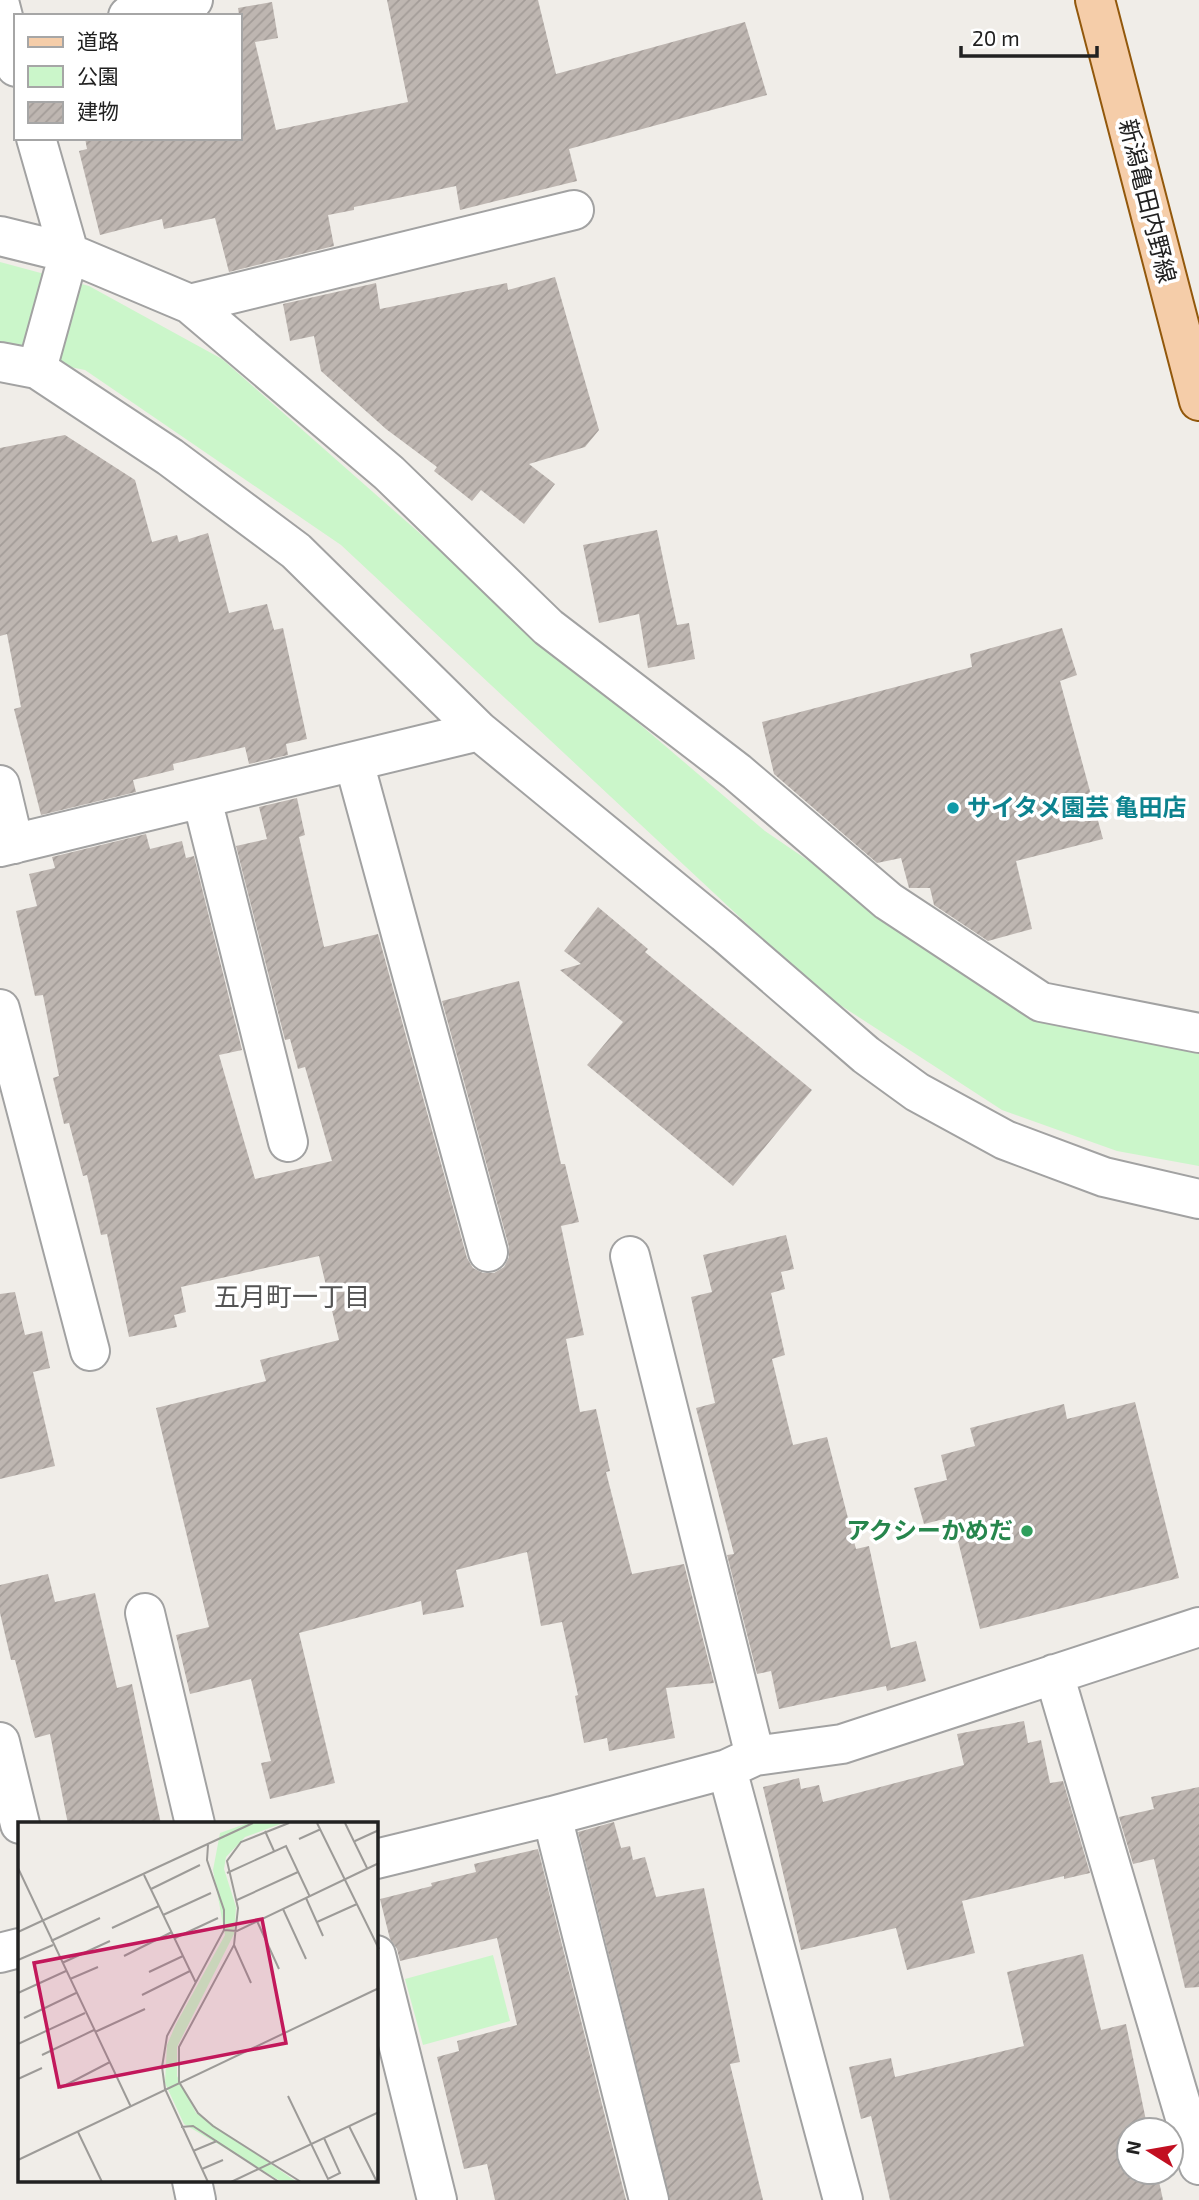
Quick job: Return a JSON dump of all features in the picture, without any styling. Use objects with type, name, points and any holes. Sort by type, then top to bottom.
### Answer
[{"type":"main road","name":"新潟亀田内野線","points":[[1096,0],[1199,401]]},
{"type":"street","points":[[136,14],[193,0]]},
{"type":"street","points":[[0,5],[14,51]]},
{"type":"street","points":[[37,140],[69,253],[37,369]]},
{"type":"street","points":[[190,304],[574,210]]},
{"type":"street","points":[[0,236],[69,253],[190,304],[389,473],[548,627],[737,772],[888,901],[1041,1002],[1199,1033]]},
{"type":"street","points":[[0,362],[37,369],[170,457],[296,551],[480,732],[704,916],[866,1055],[917,1092],[1005,1140],[1104,1177],[1199,1199]]},
{"type":"street","points":[[0,785],[7,846],[480,732]]},
{"type":"street","points":[[354,762],[488,1252]]},
{"type":"street","points":[[202,799],[288,1142]]},
{"type":"street","points":[[0,1009],[90,1351]]},
{"type":"street","points":[[630,1256],[741,1762],[843,2200]]},
{"type":"street","points":[[145,1613],[195,1822]]},
{"type":"street","points":[[378,1859],[552,1816],[741,1762],[842,1744],[1199,1627]]},
{"type":"street","points":[[1054,1674],[1199,2165]]},
{"type":"street","points":[[0,1742],[20,1822]]},
{"type":"street","points":[[552,1816],[649,2200]]},
{"type":"street","points":[[0,1953],[18,1948]]},
{"type":"street","points":[[378,1963],[438,2200]]},
{"type":"street","points":[[192,2182],[197,2200]]},
{"type":"green space","points":[[0,262],[89,286],[222,359],[542,641],[765,831],[1038,1018],[1199,1054],[1199,1166],[1117,1151],[1002,1110],[820,992],[341,545],[85,370],[0,353]]},
{"type":"green space","points":[[493,1955],[510,2021],[423,2045],[405,1979]]},
{"type":"building","points":[[387,0],[538,0],[556,74],[745,22],[767,95],[569,149],[577,181],[460,210],[456,186],[328,215],[334,246],[229,272],[215,218],[164,229],[162,219],[100,235],[79,151],[87,149],[85,140],[242,140],[243,41],[242,14],[239,14],[238,8],[272,2],[278,38],[255,42],[276,130],[408,102]]},
{"type":"building","points":[[555,277],[599,430],[585,447],[529,464],[555,484],[524,524],[481,490],[472,501],[434,471],[437,467],[386,429],[321,371],[314,336],[290,341],[283,304],[376,283],[380,309],[507,283],[508,290]]},
{"type":"building","points":[[65,435],[135,480],[152,542],[177,535],[179,542],[208,533],[229,613],[267,604],[274,630],[283,628],[307,739],[286,744],[288,755],[249,764],[245,747],[173,764],[174,770],[133,780],[136,792],[41,815],[14,709],[21,707],[7,634],[0,636],[0,448]]},
{"type":"building","points":[[657,530],[677,625],[689,623],[695,659],[648,668],[639,614],[599,623],[583,545]]},
{"type":"building","name":"サイタメ園芸 亀田店","points":[[1062,628],[1077,675],[1060,681],[1103,839],[1016,861],[1032,929],[988,941],[934,905],[930,888],[909,888],[901,858],[877,863],[774,774],[762,722],[972,667],[970,654]]},
{"type":"building","points":[[297,798],[305,835],[299,837],[324,947],[378,934],[467,1258],[473,1268],[483,1273],[494,1273],[504,1267],[509,1257],[509,1247],[442,1001],[519,981],[561,1164],[565,1164],[579,1222],[561,1226],[584,1335],[566,1339],[580,1412],[596,1409],[610,1471],[606,1472],[632,1574],[684,1564],[714,1683],[666,1688],[675,1738],[609,1751],[607,1738],[584,1743],[575,1696],[578,1695],[562,1622],[541,1626],[527,1552],[456,1570],[464,1607],[423,1615],[421,1601],[299,1633],[335,1783],[270,1799],[261,1763],[271,1761],[251,1679],[190,1694],[176,1635],[209,1627],[156,1408],[266,1381],[260,1360],[339,1340],[319,1256],[181,1287],[186,1312],[174,1315],[177,1327],[129,1337],[107,1234],[101,1235],[87,1175],[83,1176],[69,1123],[64,1124],[53,1078],[59,1076],[43,995],[35,996],[16,911],[37,906],[29,874],[55,868],[52,857],[146,834],[150,849],[182,841],[186,858],[194,856],[242,1050],[219,1055],[255,1179],[332,1161],[305,1067],[298,1069],[290,1039],[285,1040],[236,846],[267,839],[259,807]]},
{"type":"building","points":[[598,907],[648,949],[645,952],[812,1090],[733,1186],[587,1065],[623,1022],[560,970],[581,964],[564,951]]},
{"type":"building","points":[[786,1235],[794,1269],[781,1272],[785,1289],[771,1293],[785,1355],[772,1359],[793,1445],[827,1437],[856,1549],[869,1546],[891,1648],[916,1641],[926,1681],[887,1691],[886,1686],[779,1709],[771,1671],[757,1674],[727,1555],[734,1554],[696,1408],[715,1403],[691,1297],[712,1292],[703,1255]]},
{"type":"building","points":[[15,1292],[25,1335],[42,1331],[50,1368],[33,1372],[55,1466],[0,1479],[0,1294]]},
{"type":"building","points":[[1135,1402],[1179,1578],[980,1629],[952,1517],[924,1524],[914,1488],[947,1480],[941,1455],[975,1446],[970,1428],[1064,1404],[1067,1419]]},
{"type":"building","points":[[48,1574],[55,1602],[95,1593],[117,1688],[132,1684],[161,1822],[68,1822],[50,1734],[35,1738],[15,1660],[11,1660],[0,1613],[0,1585]]},
{"type":"building","points":[[1024,1721],[1028,1743],[1041,1740],[1050,1783],[1063,1781],[1090,1873],[1064,1879],[1064,1876],[962,1901],[975,1953],[907,1970],[896,1928],[801,1950],[763,1787],[799,1778],[801,1789],[819,1785],[823,1802],[964,1765],[957,1734]]},
{"type":"building","points":[[1199,1787],[1199,1987],[1185,1988],[1154,1859],[1133,1864],[1119,1817],[1154,1809],[1151,1797]]},
{"type":"building","points":[[614,1822],[621,1848],[630,1846],[633,1860],[645,1857],[656,1897],[704,1888],[740,2062],[730,2064],[763,2200],[670,2200],[578,1832]]},
{"type":"building","points":[[538,1849],[626,2200],[495,2200],[487,2164],[464,2169],[437,2057],[459,2051],[457,2041],[517,2025],[497,1938],[400,1961],[397,1949],[390,1939],[380,1899],[476,1872],[474,1864]]},
{"type":"building","points":[[1083,1954],[1101,2030],[1126,2024],[1145,2116],[1115,2116],[1115,2186],[1160,2186],[1163,2200],[890,2200],[871,2116],[861,2119],[849,2067],[891,2058],[895,2077],[1024,2046],[1007,1972]]},
{"type":"place","name":"サイタメ園芸 亀田店","points":[[953,808]]},
{"type":"place","name":"アクシーかめだ","points":[[1027,1531]]},
{"type":"district","name":"五月町一丁目","points":[[292,1297]]}]
